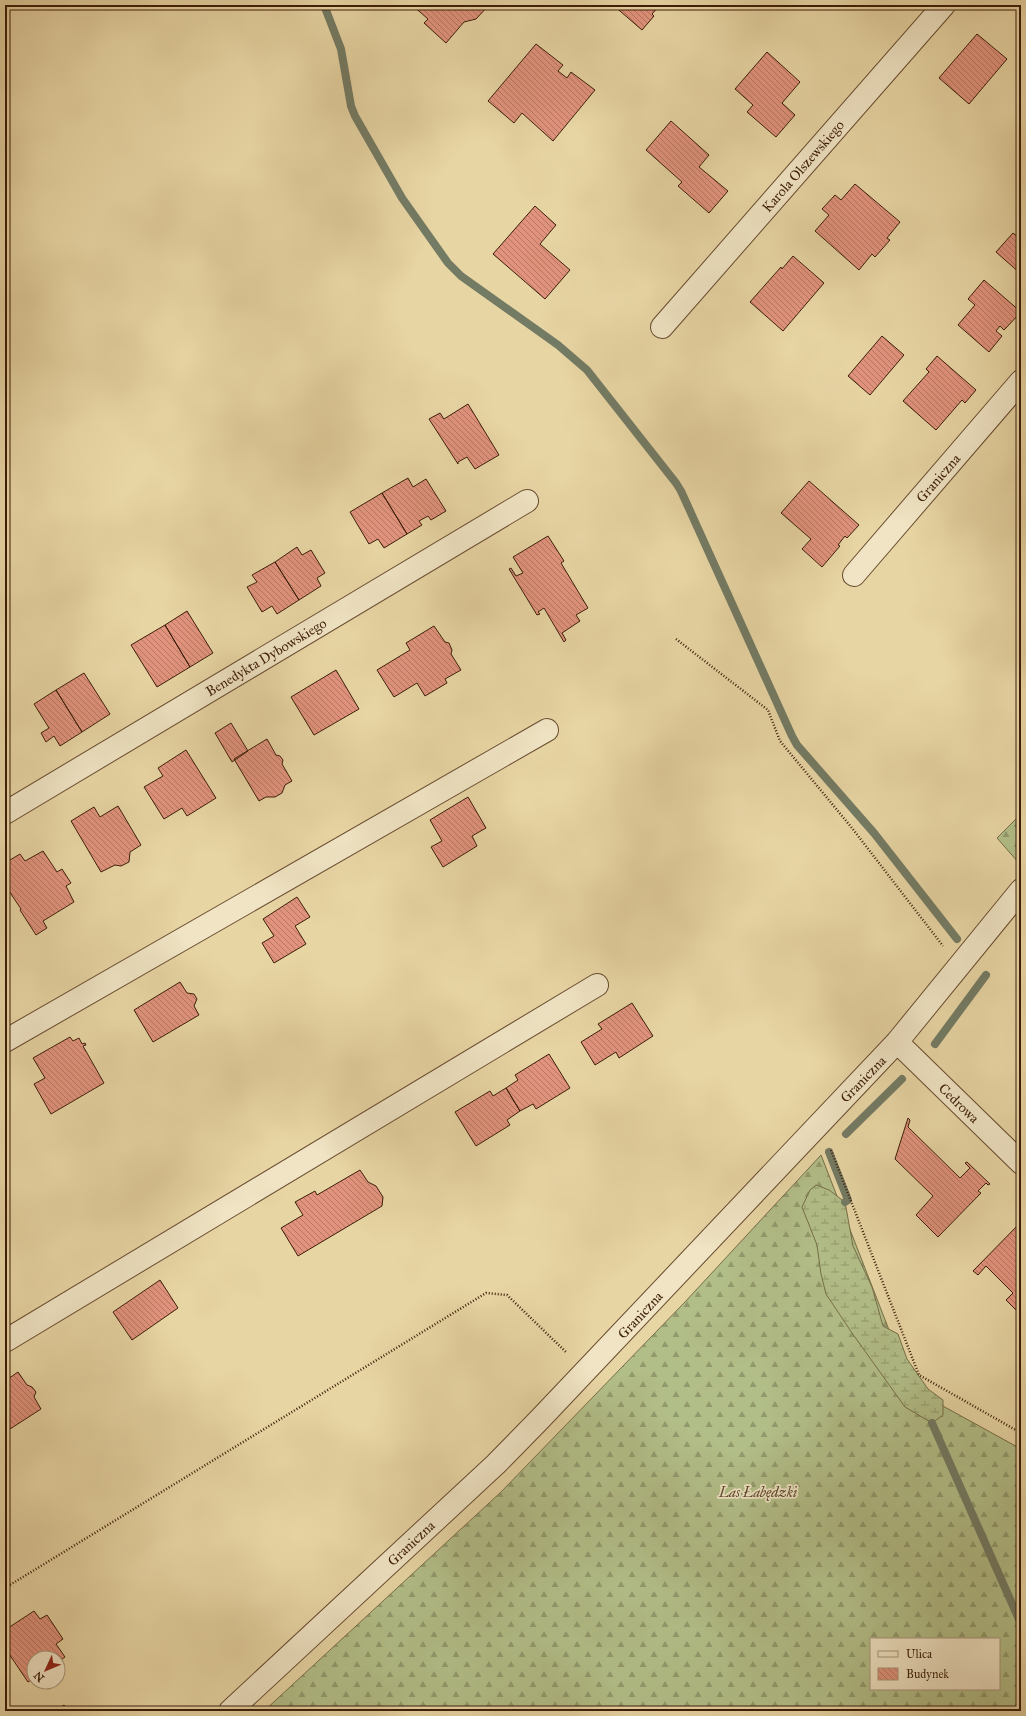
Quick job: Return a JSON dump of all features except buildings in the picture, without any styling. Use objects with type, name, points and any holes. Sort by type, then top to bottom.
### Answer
[{"type":"street","name":"Karola Olszewskiego","points":[[662,327],[944,5]]},
{"type":"street","name":"Graniczna","points":[[854,575],[1021,381]]},
{"type":"street","name":"Benedykta Dybowskiego","points":[[5,813],[527,501]]},
{"type":"street","points":[[5,1041],[547,730]]},
{"type":"street","name":"Graniczna","points":[[230,1711],[496,1464],[586,1371],[897,1042],[1021,890]]},
{"type":"street","points":[[5,1341],[598,985]]},
{"type":"street","name":"Cedrowa","points":[[897,1042],[1021,1163]]},
{"type":"path","points":[[676,639],[768,710],[780,741],[852,828],[959,967]]},
{"type":"path","points":[[820,1124],[919,1375],[1021,1433]]},
{"type":"path","points":[[5,1588],[486,1293],[507,1295],[586,1371]]},
{"type":"green space","points":[[1021,814],[1021,859],[1018,862],[997,838]]},
{"type":"green space","name":"Las Łabędzki","points":[[821,1155],[912,1389],[1021,1449],[1021,1711],[264,1711],[501,1492],[684,1303]]},
{"type":"green space","points":[[816,1185],[829,1190],[845,1202],[853,1246],[872,1287],[883,1326],[898,1334],[907,1359],[928,1389],[943,1400],[943,1415],[932,1423],[905,1407],[826,1294],[821,1274],[817,1245],[802,1207],[810,1190]]},
{"type":"waterway","points":[[324,5],[341,49],[351,106],[355,116],[402,198],[448,263],[461,276],[558,345],[587,370],[676,483],[797,745],[874,833],[957,939]]},
{"type":"waterway","points":[[935,1044],[986,975]]},
{"type":"waterway","points":[[846,1134],[902,1079]]},
{"type":"waterway","points":[[829,1152],[848,1200],[845,1202]]},
{"type":"waterway","points":[[932,1423],[1021,1624]]}]
